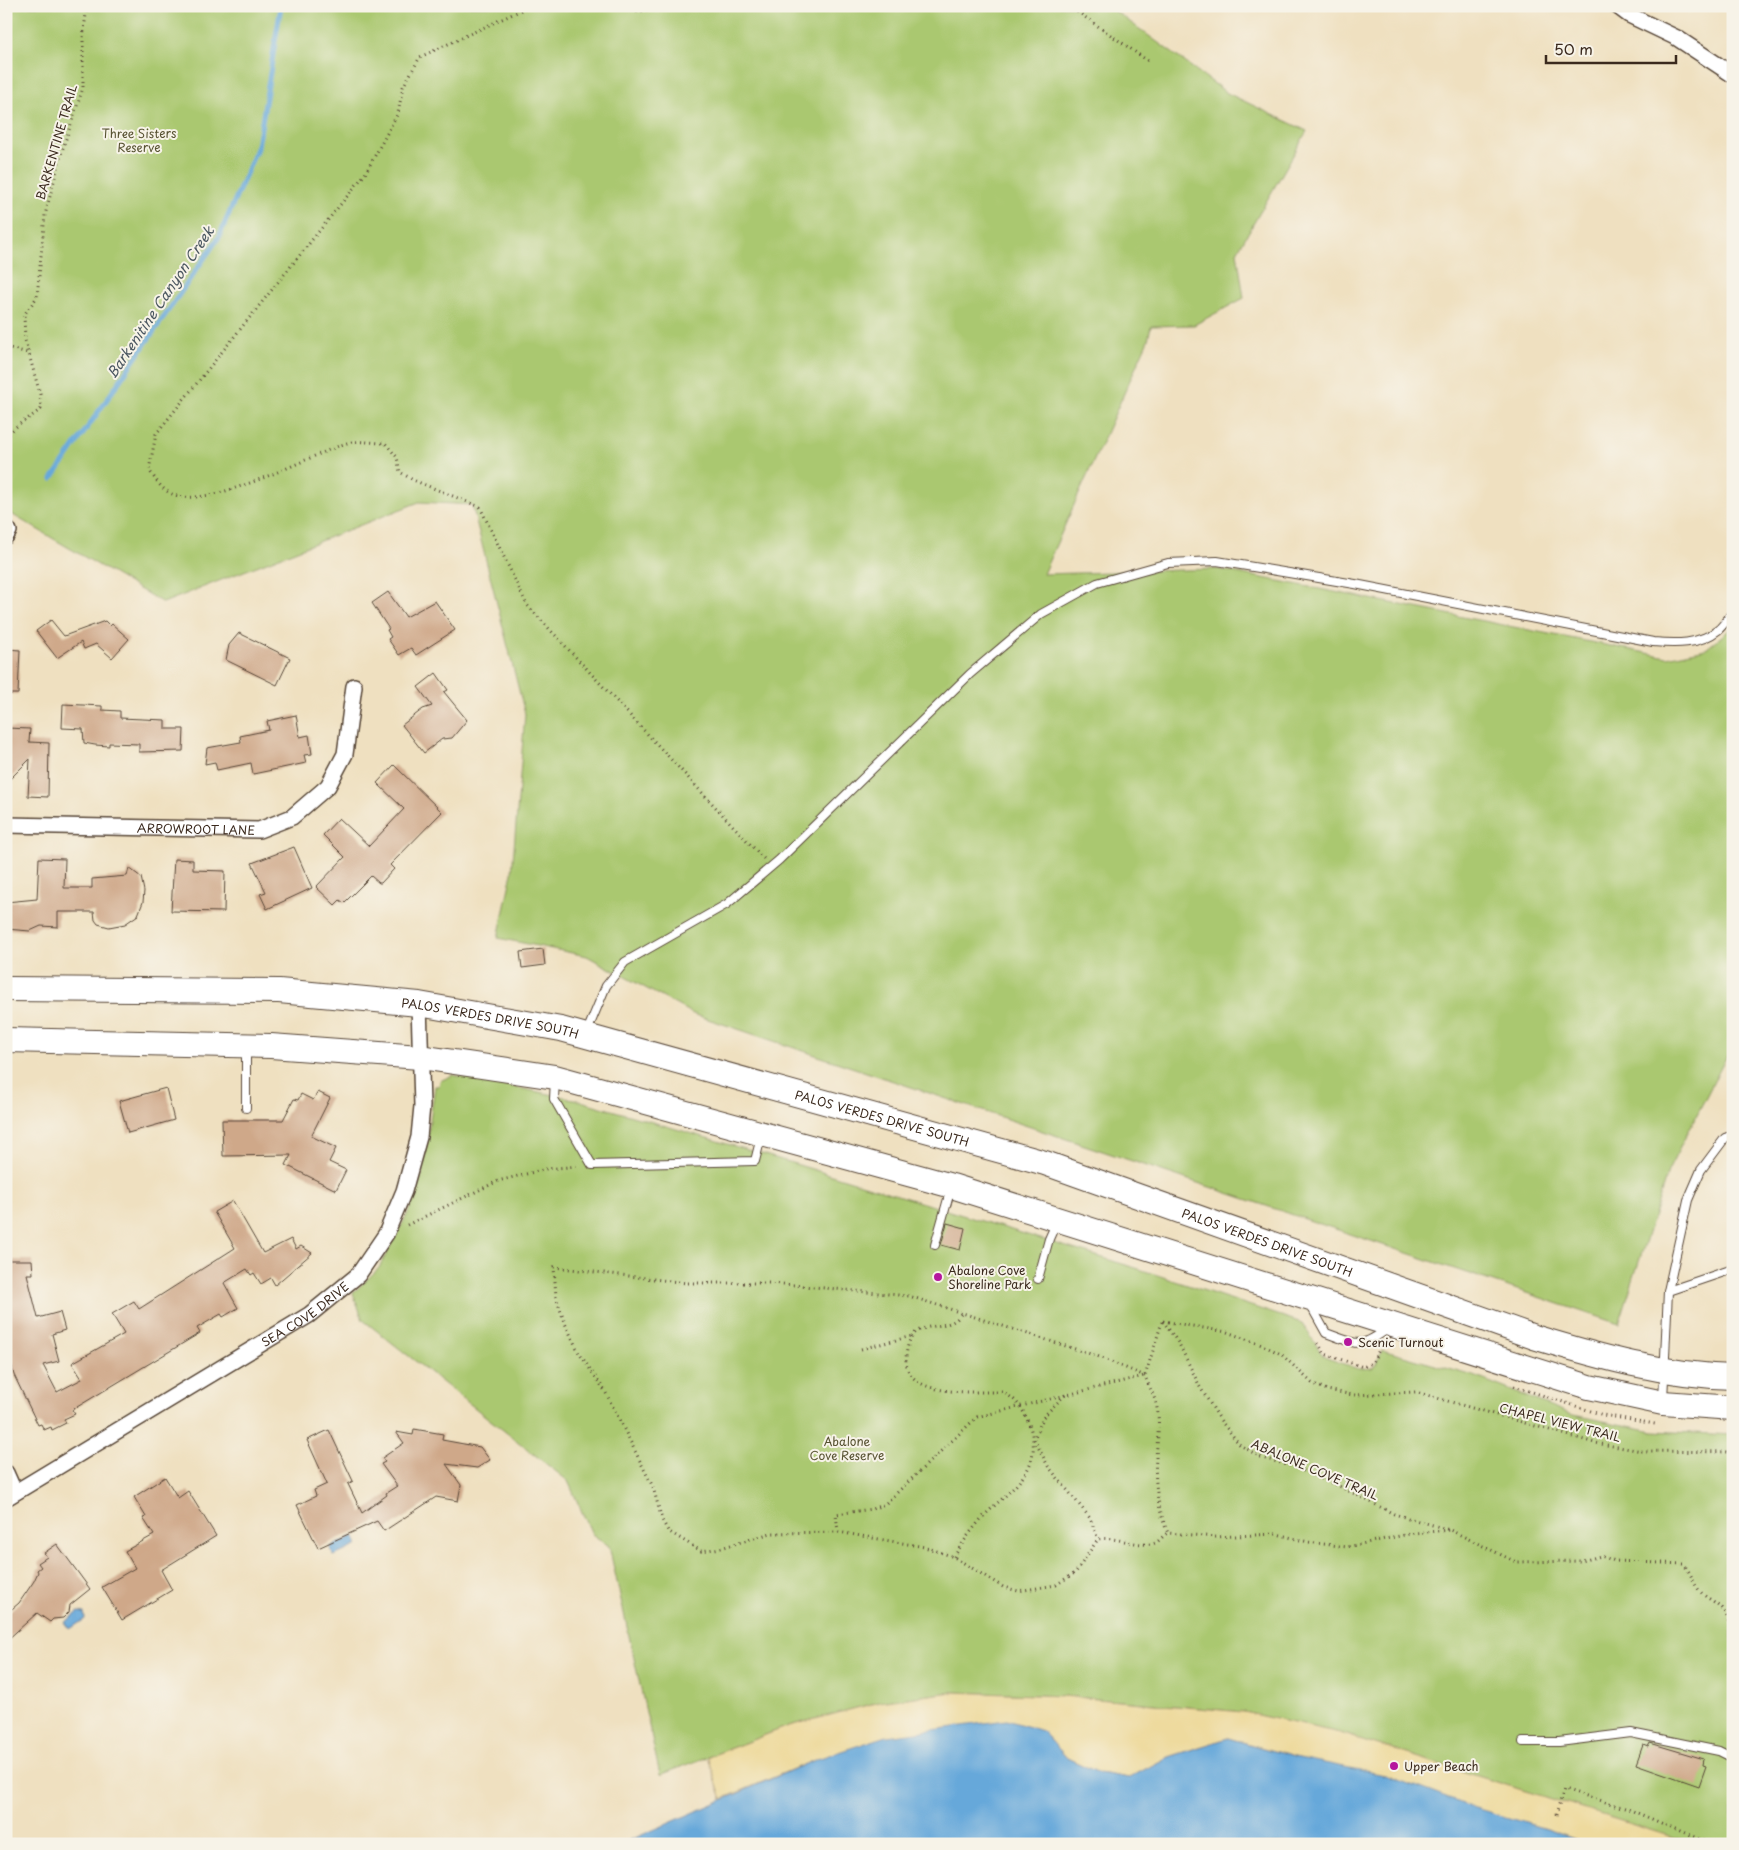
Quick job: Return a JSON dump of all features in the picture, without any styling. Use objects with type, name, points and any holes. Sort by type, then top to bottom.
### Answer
[{"type":"main road","name":"PALOS VERDES DRIVE SOUTH","points":[[6,989],[280,991],[418,1004],[561,1029],[1046,1163],[1534,1337],[1596,1356],[1665,1372],[1733,1377]]},
{"type":"main road","points":[[6,1040],[246,1045],[420,1056],[555,1078],[762,1133],[1059,1218],[1307,1298],[1389,1335],[1589,1388],[1662,1403],[1733,1408]]},
{"type":"street","points":[[1617,6],[1629,15],[1677,38],[1733,75]]},
{"type":"street","name":"ARROWROOT LANE","points":[[6,825],[259,830],[292,817],[328,786],[345,754],[354,686]]},
{"type":"street","name":"SEA COVE DRIVE","points":[[10,1495],[309,1315],[358,1275],[386,1234],[404,1191],[419,1137],[422,1106],[418,1004]]},
{"type":"street","points":[[6,1473],[10,1495]]},
{"type":"lane","points":[[586,1036],[606,986],[625,962],[727,904],[771,867],[970,674],[1041,614],[1097,583],[1168,563],[1217,561],[1653,642],[1679,644],[1694,642],[1718,631],[1733,612]]},
{"type":"lane","points":[[246,1045],[246,1108]]},
{"type":"lane","points":[[555,1078],[554,1099],[592,1165],[755,1162],[762,1133]]},
{"type":"lane","points":[[1662,1403],[1668,1291],[1688,1200],[1701,1170],[1725,1138],[1733,1136]]},
{"type":"lane","points":[[935,1245],[952,1186]]},
{"type":"lane","points":[[1038,1279],[1050,1239],[1059,1218]]},
{"type":"lane","points":[[1668,1291],[1733,1269]]},
{"type":"lane","points":[[1523,1742],[1559,1742],[1631,1733],[1719,1750],[1733,1758]]},
{"type":"path","name":"BARKENTINE TRAIL","points":[[6,438],[13,427],[28,421],[41,409],[40,394],[25,340],[24,315],[37,297],[45,215],[62,151],[83,88],[87,6]]},
{"type":"path","points":[[530,6],[420,57],[403,87],[398,114],[365,174],[156,434],[149,470],[159,486],[174,495],[202,498],[233,488],[349,442],[385,443],[397,457],[400,472],[413,480],[480,507],[527,605],[771,867]]},
{"type":"path","points":[[630,6],[636,12],[668,6]]},
{"type":"path","points":[[1069,6],[1151,63]]},
{"type":"path","points":[[6,347],[28,353]]},
{"type":"path","points":[[386,1234],[430,1216],[498,1181],[546,1169],[592,1165]]},
{"type":"path","points":[[1168,1533],[1161,1518],[1158,1499],[1156,1460],[1159,1428],[1157,1404],[1144,1376],[1098,1356],[909,1296],[772,1283],[687,1283],[554,1268],[556,1297],[564,1321],[579,1353],[605,1391],[653,1488],[662,1520],[668,1531],[701,1551],[722,1548],[771,1533],[838,1532],[925,1547],[954,1557],[1003,1586],[1018,1591],[1056,1585],[1076,1572],[1098,1539],[1106,1538],[1148,1544],[1156,1543],[1168,1533],[1216,1537],[1277,1534],[1308,1542],[1347,1547],[1414,1533],[1450,1530]]},
{"type":"path","points":[[861,1349],[912,1336],[919,1331],[954,1322],[962,1313]]},
{"type":"path","points":[[1144,1376],[1162,1321]]},
{"type":"path","name":"CHAPEL VIEW TRAIL","points":[[1162,1321],[1227,1332],[1262,1345],[1281,1354],[1312,1383],[1327,1390],[1353,1395],[1416,1392],[1596,1443],[1642,1451],[1733,1452]]},
{"type":"path","name":"ABALONE COVE TRAIL","points":[[1162,1321],[1179,1344],[1200,1387],[1240,1445],[1262,1458],[1292,1466],[1341,1487],[1394,1514],[1450,1530],[1516,1562],[1582,1561],[1601,1556],[1623,1562],[1682,1564],[1691,1572],[1700,1591],[1720,1605],[1728,1620],[1730,1644],[1733,1650]]},
{"type":"path","points":[[1314,1335],[1324,1354],[1363,1367],[1372,1362],[1389,1335]]},
{"type":"path","points":[[912,1336],[906,1360],[908,1372],[914,1381],[923,1386],[942,1389],[1002,1392],[1021,1406],[1034,1439],[1048,1466],[1090,1518],[1098,1539]]},
{"type":"path","points":[[838,1532],[836,1514],[872,1509],[885,1504],[972,1421],[989,1414],[1144,1376]]},
{"type":"path","points":[[954,1557],[982,1518],[1020,1484],[1029,1468],[1034,1439],[1044,1416],[1066,1395]]},
{"type":"path","points":[[1556,1815],[1564,1789],[1628,1809],[1704,1841],[1722,1844]]},
{"type":"green space","name":"Three Sisters Reserve","points":[[6,6],[1108,6],[1227,93],[1307,131],[1237,252],[1244,298],[1194,325],[1151,326],[1148,340],[1043,574],[1217,569],[1667,657],[1706,649],[1733,627],[1733,1044],[1668,1171],[1619,1324],[693,1014],[587,956],[498,938],[512,873],[525,714],[472,505],[419,502],[163,603],[6,511]]},
{"type":"green space","name":"Abalone Cove Reserve","points":[[453,1075],[574,1099],[792,1163],[1139,1269],[1302,1323],[1324,1357],[1358,1369],[1372,1368],[1377,1364],[1382,1350],[1474,1376],[1573,1415],[1653,1431],[1733,1435],[1733,1844],[1688,1842],[1340,1733],[1243,1712],[1063,1696],[952,1692],[879,1702],[789,1726],[660,1775],[609,1546],[592,1534],[568,1481],[363,1320],[353,1293],[379,1268],[408,1213],[422,1175],[435,1086],[439,1086],[440,1081]]},
{"type":"sand","name":"Upper Beach","points":[[952,1692],[1063,1696],[1243,1712],[1340,1733],[1688,1842],[1703,1844],[1588,1844],[1546,1829],[1228,1738],[1168,1757],[1129,1778],[1099,1773],[1067,1758],[1042,1731],[817,1759],[722,1799],[708,1757],[789,1726],[879,1702]]},
{"type":"water","points":[[354,1536],[358,1545],[334,1556],[330,1547]]},
{"type":"water","points":[[79,1612],[84,1613],[85,1619],[70,1629],[65,1622]]},
{"type":"water","points":[[1007,1720],[1042,1731],[1067,1758],[1099,1773],[1129,1778],[1168,1757],[1228,1738],[1294,1757],[1385,1775],[1465,1805],[1546,1829],[1588,1844],[621,1844],[817,1759],[887,1736]]},
{"type":"building","points":[[388,592],[406,617],[435,601],[455,630],[416,655],[411,648],[399,655],[388,639],[391,637],[387,630],[389,629],[372,603]]},
{"type":"building","points":[[51,620],[64,636],[105,621],[110,626],[112,624],[129,639],[112,658],[96,644],[84,649],[81,642],[57,658],[36,631]]},
{"type":"building","points":[[239,633],[290,658],[277,685],[226,660],[229,645]]},
{"type":"building","points":[[6,649],[20,650],[18,694],[6,694]]},
{"type":"building","points":[[436,673],[448,690],[444,692],[467,720],[452,738],[442,739],[424,753],[402,725],[423,709],[432,706],[418,687]]},
{"type":"building","points":[[63,704],[102,706],[102,710],[120,711],[120,718],[165,720],[165,729],[184,729],[183,751],[139,752],[139,744],[109,743],[109,746],[84,743],[83,729],[62,728]]},
{"type":"building","points":[[296,715],[300,737],[309,735],[312,754],[304,755],[306,763],[253,774],[251,763],[217,770],[215,762],[205,764],[207,748],[241,742],[240,736],[269,730],[267,721]]},
{"type":"building","points":[[6,728],[30,729],[29,742],[49,743],[48,797],[28,796],[30,759],[6,783]]},
{"type":"building","points":[[394,765],[442,812],[390,865],[394,869],[381,883],[371,876],[344,903],[340,900],[335,905],[316,887],[345,857],[323,835],[339,818],[369,846],[404,809],[377,783]]},
{"type":"building","points":[[294,847],[312,888],[267,909],[260,894],[266,892],[252,863]]},
{"type":"building","points":[[39,858],[65,859],[64,888],[92,888],[92,879],[127,876],[129,868],[141,877],[144,891],[143,902],[138,915],[125,924],[109,927],[98,924],[95,920],[94,912],[58,912],[58,927],[41,926],[30,931],[6,929],[6,902],[37,899]]},
{"type":"building","points":[[174,859],[193,860],[193,870],[225,871],[224,912],[171,911]]},
{"type":"building","points":[[543,949],[545,965],[522,968],[520,952]]},
{"type":"building","points":[[166,1088],[174,1120],[128,1133],[119,1101]]},
{"type":"building","points":[[318,1092],[330,1098],[311,1136],[336,1148],[329,1162],[346,1170],[336,1190],[286,1165],[291,1155],[223,1156],[222,1120],[283,1120],[294,1099],[298,1100],[301,1094],[313,1100]]},
{"type":"building","points":[[233,1201],[263,1253],[291,1239],[296,1249],[301,1246],[312,1253],[275,1285],[271,1278],[261,1284],[254,1273],[251,1275],[247,1269],[224,1283],[238,1308],[223,1317],[221,1314],[197,1328],[200,1333],[72,1410],[75,1414],[64,1419],[66,1423],[52,1430],[51,1427],[44,1430],[41,1424],[38,1425],[14,1375],[6,1344],[6,1260],[32,1260],[33,1274],[27,1274],[38,1318],[60,1312],[65,1330],[52,1334],[59,1361],[43,1365],[57,1392],[82,1379],[72,1363],[124,1334],[112,1314],[134,1301],[139,1309],[235,1248],[214,1212]]},
{"type":"building","points":[[947,1223],[965,1228],[960,1250],[941,1245]]},
{"type":"building","points":[[414,1429],[443,1434],[442,1440],[480,1447],[490,1460],[477,1468],[446,1464],[461,1485],[458,1501],[436,1497],[384,1531],[377,1521],[318,1548],[297,1505],[316,1496],[314,1490],[327,1484],[307,1440],[329,1430],[353,1481],[348,1484],[362,1513],[397,1486],[381,1464],[385,1462],[382,1458],[404,1443],[396,1432],[413,1435]]},
{"type":"building","points":[[165,1477],[178,1498],[188,1491],[216,1536],[161,1570],[172,1590],[122,1620],[102,1587],[135,1568],[125,1551],[154,1535],[143,1518],[146,1517],[134,1497]]},
{"type":"building","points":[[57,1544],[90,1589],[70,1605],[69,1612],[63,1618],[53,1619],[50,1622],[37,1613],[6,1641],[6,1614],[19,1603],[34,1581],[37,1570],[41,1567],[38,1563],[47,1557],[44,1553]]},
{"type":"building","points":[[1650,1743],[1704,1759],[1703,1765],[1706,1766],[1699,1786],[1636,1764],[1643,1745],[1648,1747]]},
{"type":"waterway","name":"Barkenitine Canyon Creek","points":[[52,479],[219,237],[258,146],[281,6]]},
{"type":"place","name":"Abalone Cove Shoreline Park","points":[[938,1277]]},
{"type":"place","name":"Scenic Turnout","points":[[1348,1342]]},
{"type":"place","name":"Upper Beach","points":[[1394,1766]]}]
